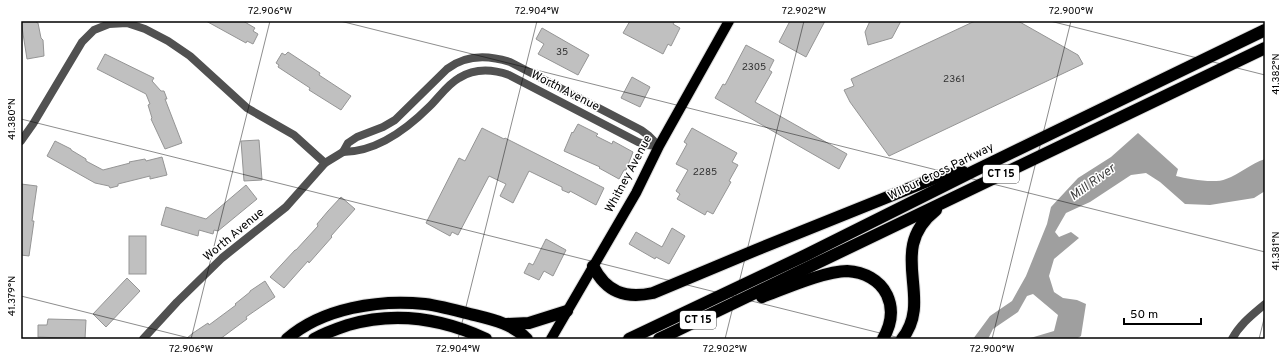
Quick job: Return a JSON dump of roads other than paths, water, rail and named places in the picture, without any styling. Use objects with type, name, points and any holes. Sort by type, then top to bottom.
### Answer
[{"type":"highway","name":"Wilbur Cross Parkway","points":[[630,339],[806,255],[974,171],[1265,30]]},
{"type":"highway","name":"CT 15","points":[[659,339],[1265,48]]},
{"type":"highway","points":[[593,266],[599,277],[618,292],[634,296],[652,293],[940,176],[974,171]]},
{"type":"highway","points":[[902,339],[912,319],[914,305],[911,254],[916,233],[920,225],[928,216],[951,198]]},
{"type":"highway","points":[[737,301],[762,298],[788,287],[836,273],[848,271],[858,273],[877,281],[884,288],[889,299],[891,311],[890,322],[883,339]]},
{"type":"highway","points":[[287,339],[293,333],[331,315],[347,310],[388,303],[415,303],[440,307],[507,324],[528,323],[567,311]]},
{"type":"highway","points":[[314,339],[336,329],[355,323],[391,318],[428,320],[447,324],[466,330],[486,339]]},
{"type":"highway","points":[[507,324],[527,339]]},
{"type":"main road","name":"Whitney Avenue","points":[[551,339],[636,193],[659,146],[729,21]]},
{"type":"street","points":[[21,141],[33,124],[82,42],[94,30],[109,24],[128,23],[146,29],[168,41],[190,56],[247,108],[294,135],[325,163]]},
{"type":"street","name":"Worth Avenue","points":[[343,152],[348,143],[357,137],[383,127],[394,120],[455,63],[466,59],[482,58],[501,59],[522,69],[641,130],[659,146]]},
{"type":"street","points":[[466,59],[472,73]]},
{"type":"street","name":"Worth Avenue","points":[[517,80],[522,69]]},
{"type":"street","name":"Worth Avenue","points":[[143,339],[177,302],[222,258],[286,207],[325,163],[343,152],[360,150],[386,140],[399,132],[420,116],[458,78],[486,70],[496,71],[517,80],[644,144],[659,146]]},
{"type":"street","name":"Worth Avenue","points":[[602,123],[608,112]]},
{"type":"street","points":[[1232,339],[1247,319],[1265,304]]},
{"type":"water","name":"Mill River","points":[[1138,133],[1178,169],[1176,176],[1201,180],[1221,180],[1231,177],[1265,159],[1265,191],[1254,198],[1210,205],[1185,204],[1160,182],[1146,173],[1131,175],[1090,202],[1066,213],[1055,232],[1059,237],[1071,232],[1079,238],[1054,259],[1049,276],[1054,292],[1063,298],[1077,300],[1086,304],[1081,336],[1076,339],[1027,339],[1054,331],[1058,315],[1033,294],[1027,296],[1018,312],[993,329],[988,339],[973,339],[990,316],[1012,301],[1026,276],[1047,224],[1051,207],[1078,178],[1111,157]]}]
